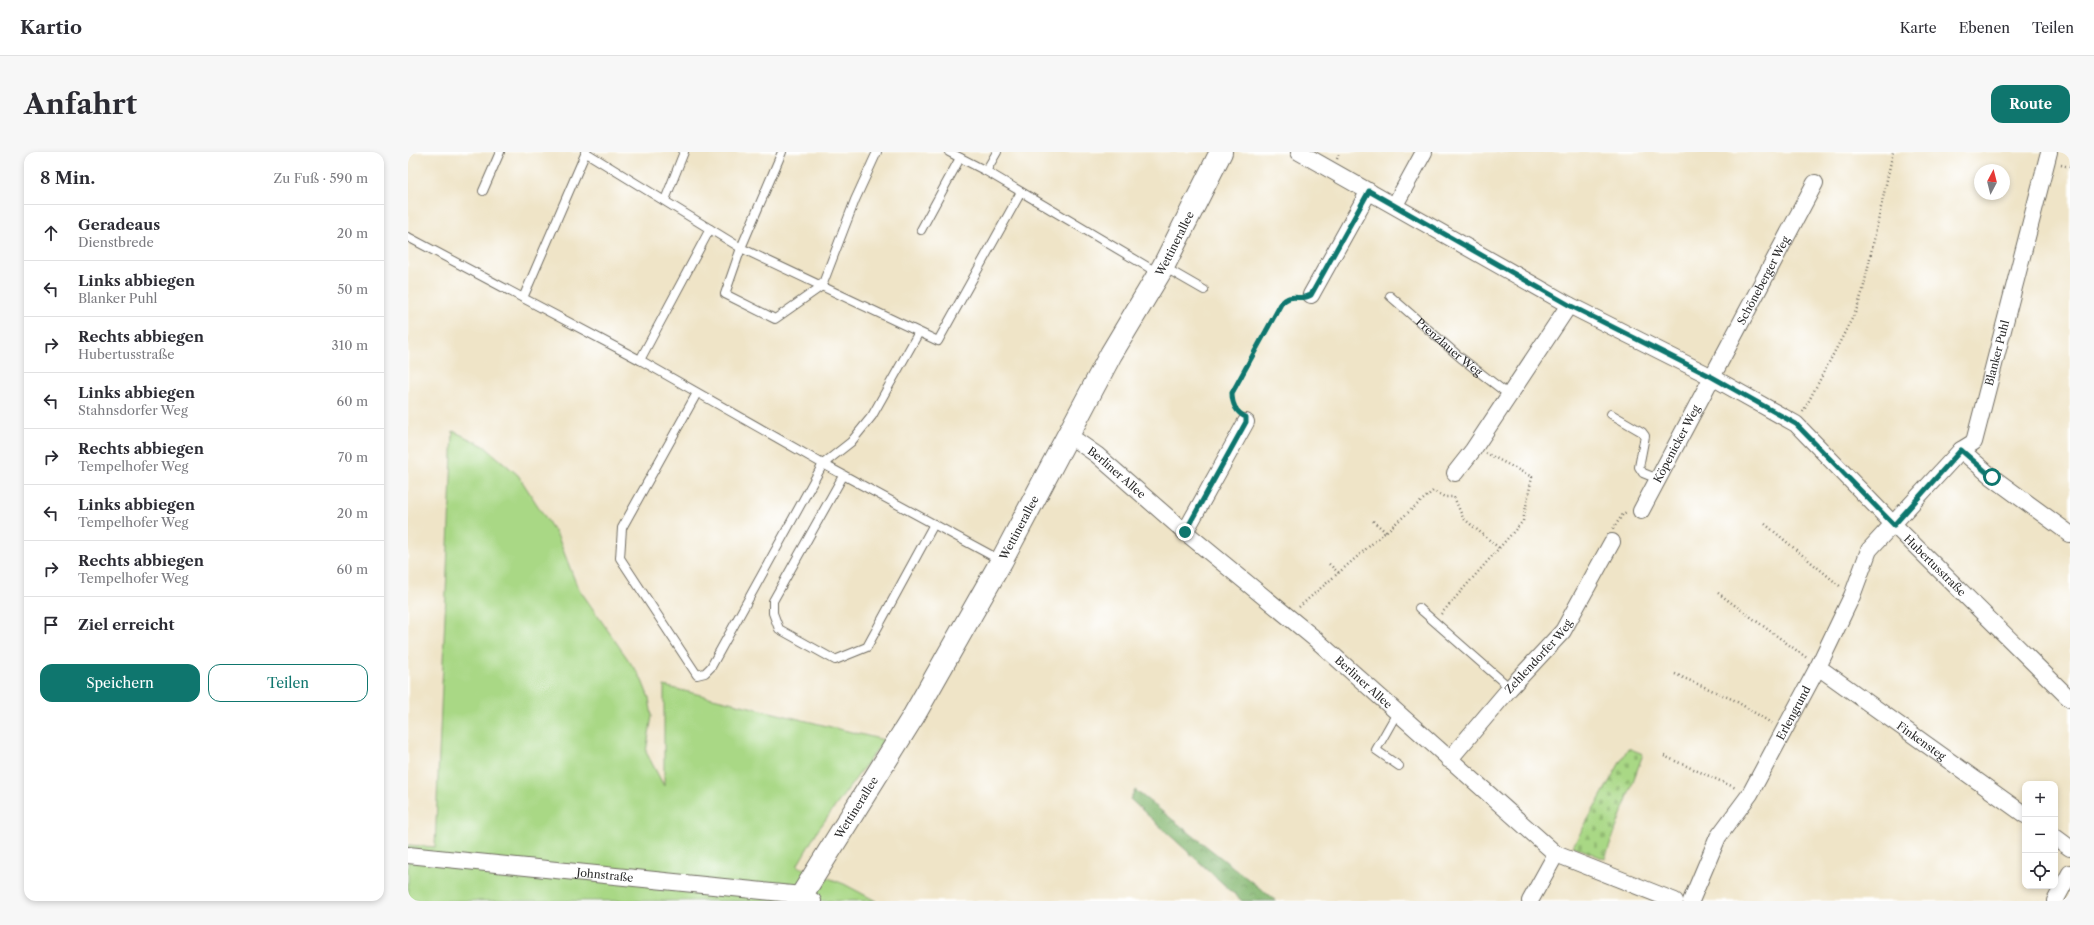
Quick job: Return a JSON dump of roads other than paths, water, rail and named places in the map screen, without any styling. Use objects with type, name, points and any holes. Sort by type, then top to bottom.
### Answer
[{"type":"street","name":"Wettinerallee","points":[[804,899],[913,717],[1002,560],[1067,434],[1111,354],[1161,270],[1221,152]]},
{"type":"street","name":"Hubertusstraße","points":[[1299,152],[1395,205],[1569,305],[1712,377],[1796,424],[1894,525],[2070,699]]},
{"type":"street","points":[[1395,205],[1424,152]]},
{"type":"street","name":"Blanker Puhl","points":[[1894,525],[1961,450],[1974,442],[2049,152]]},
{"type":"street","name":"Schöneberger Weg","points":[[1712,377],[1815,183]]},
{"type":"street","points":[[1311,295],[1369,191]]},
{"type":"street","points":[[1455,473],[1475,447],[1569,305]]},
{"type":"street","name":"Köpenicker Weg","points":[[1641,511],[1712,377]]},
{"type":"street","points":[[1185,532],[1246,422]]},
{"type":"street","name":"Berliner Allee","points":[[1067,434],[1097,455],[1185,532],[1287,616],[1556,854],[1675,901]]},
{"type":"street","points":[[1961,450],[1992,477],[2070,534]]},
{"type":"street","name":"Erlengrund","points":[[1690,901],[1718,837],[1750,794],[1818,667],[1852,596],[1869,550],[1879,537],[1894,525]]},
{"type":"street","name":"Zehlendorfer Weg","points":[[1449,760],[1510,688],[1563,631],[1613,534]]},
{"type":"street","name":"Finkensteg","points":[[1818,667],[2022,813]]},
{"type":"street","points":[[2058,839],[2070,848]]},
{"type":"street","points":[[1530,901],[1556,854]]},
{"type":"street","name":"Johnstraße","points":[[408,855],[804,899]]},
{"type":"street","points":[[2056,901],[2070,873]]},
{"type":"lane","points":[[484,191],[500,152]]},
{"type":"lane","points":[[523,298],[586,152],[741,248],[938,341],[1020,192]]},
{"type":"lane","points":[[665,200],[684,152]]},
{"type":"lane","points":[[782,152],[741,248],[725,294],[775,319],[822,286],[855,200],[877,152]]},
{"type":"lane","points":[[949,152],[1161,270],[1204,290]]},
{"type":"lane","points":[[986,172],[997,152]]},
{"type":"lane","points":[[921,230],[960,158]]},
{"type":"lane","points":[[640,360],[710,229]]},
{"type":"lane","points":[[408,237],[640,360],[843,476],[1002,560]]},
{"type":"lane","name":"Prenzlauer Weg","points":[[1390,296],[1461,358],[1509,395]]},
{"type":"lane","points":[[697,393],[622,528],[620,558],[697,675],[706,673],[711,667],[822,464],[851,442],[872,416],[919,332]]},
{"type":"lane","points":[[1611,414],[1642,432],[1645,436],[1639,467],[1643,473],[1658,479]]},
{"type":"lane","points":[[843,476],[773,601],[773,613],[780,629],[835,660],[868,647],[934,524]]},
{"type":"lane","points":[[1419,608],[1510,688]]},
{"type":"lane","points":[[1397,713],[1376,750],[1399,766]]}]
